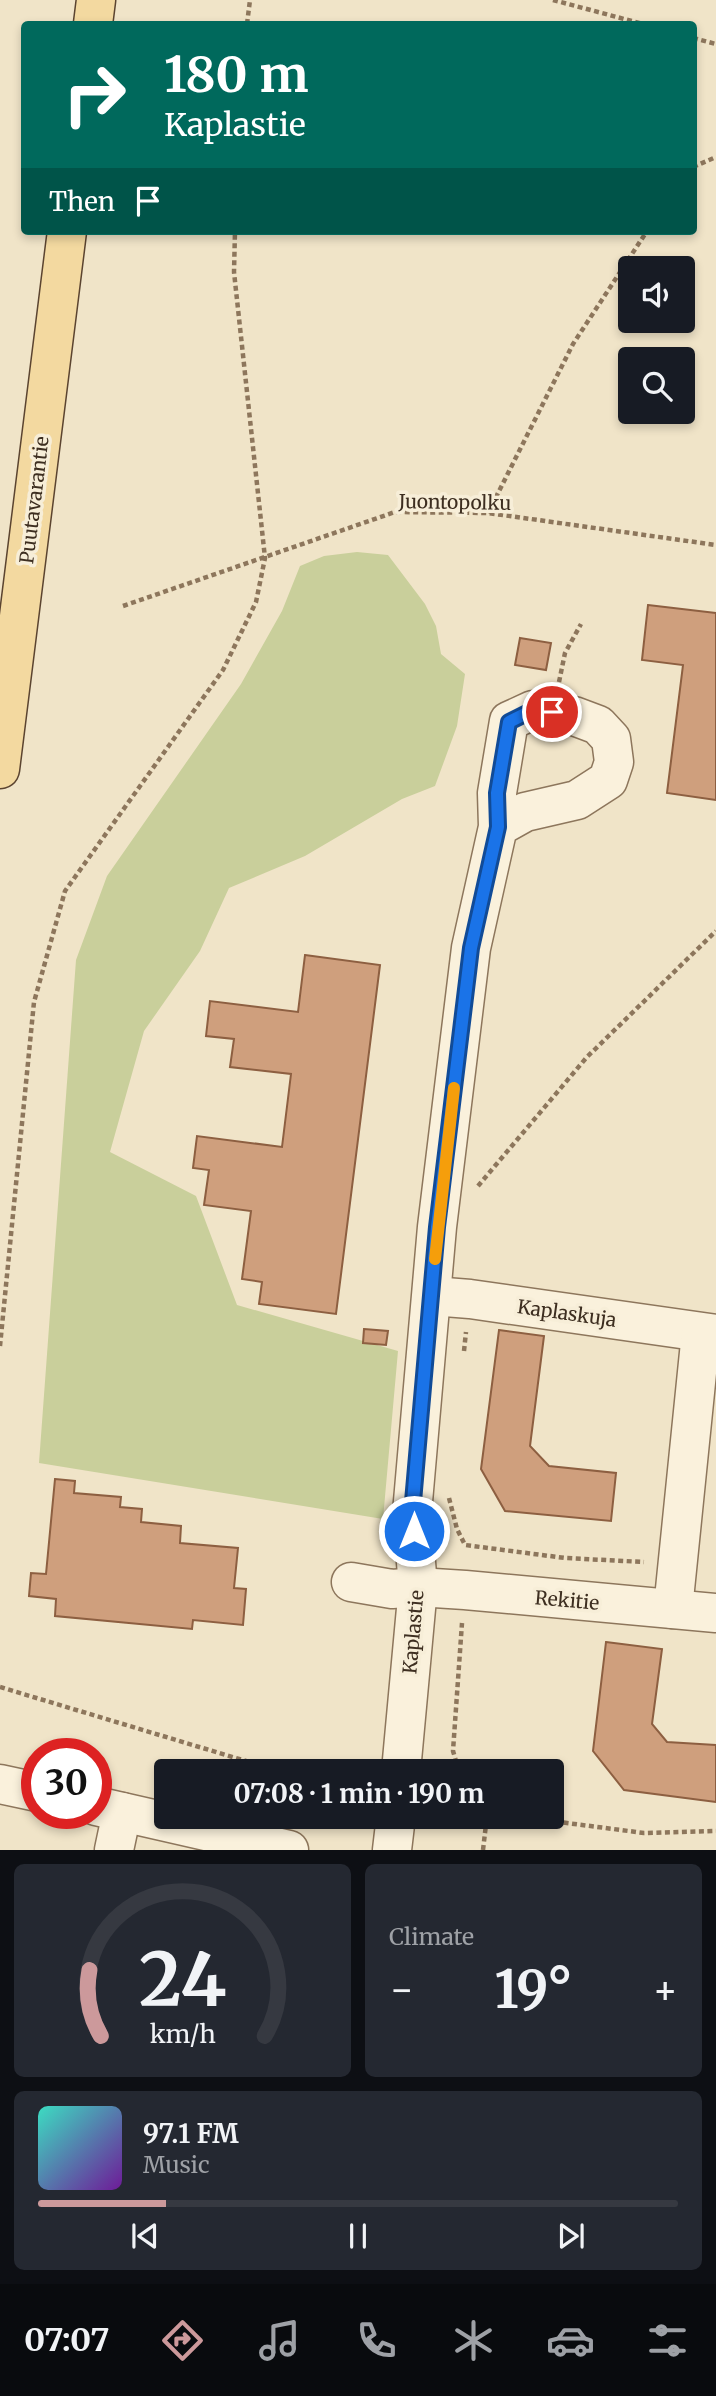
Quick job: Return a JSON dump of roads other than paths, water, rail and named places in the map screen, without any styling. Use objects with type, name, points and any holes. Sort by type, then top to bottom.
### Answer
[{"type":"main road","points":[[93,21],[96,0]]},
{"type":"main road","name":"Puutavarantie","points":[[0,769],[67,235]]},
{"type":"street","name":"Kaplastie","points":[[402,1759],[418,1587],[412,1513],[437,1227],[471,948],[498,827],[497,793],[509,722],[533,710],[552,712],[574,716],[598,725],[611,739],[614,762],[608,780],[578,800],[525,812],[498,827]]},
{"type":"street","name":"Kaplaskuja","points":[[432,1296],[470,1299],[709,1334]]},
{"type":"street","points":[[673,1609],[709,1334]]},
{"type":"street","name":"Rekitie","points":[[351,1582],[392,1589],[418,1587],[716,1613]]},
{"type":"street","points":[[0,1784],[21,1789]]},
{"type":"street","points":[[112,1810],[289,1850]]},
{"type":"street","points":[[111,1829],[114,1850]]},
{"type":"street","points":[[392,1850],[394,1829]]}]
